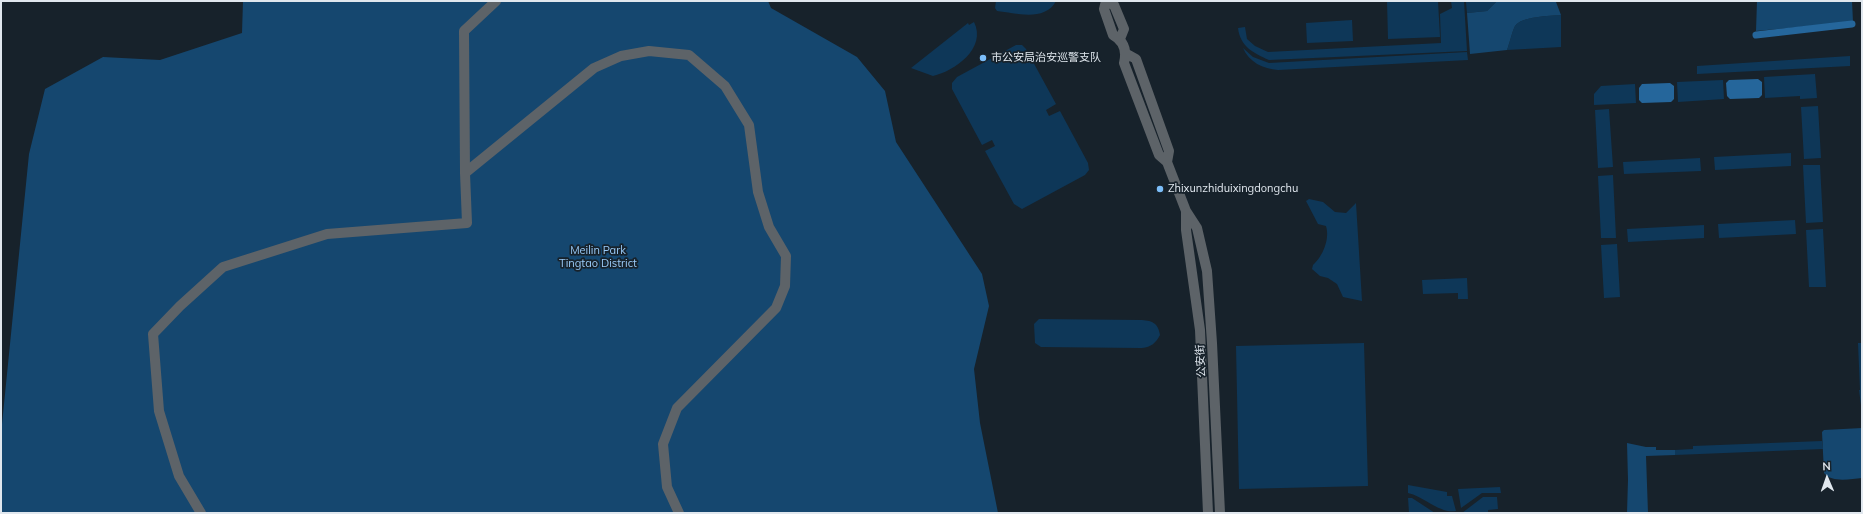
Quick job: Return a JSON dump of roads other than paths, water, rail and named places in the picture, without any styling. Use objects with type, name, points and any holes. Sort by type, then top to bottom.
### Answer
[{"type":"street","points":[[201,513],[179,476],[159,411],[153,334],[180,306],[223,267],[327,234],[467,223],[465,173],[464,31],[496,1]]},
{"type":"street","name":"公安街","points":[[1106,2],[1104,9],[1113,35],[1120,39],[1127,54],[1124,63],[1159,155],[1167,162],[1186,211],[1197,228],[1207,271],[1212,336],[1220,513]]},
{"type":"street","points":[[465,173],[594,68],[622,56],[648,51],[689,55],[725,86],[749,125],[758,192],[769,227],[786,256],[785,286],[776,308],[677,408],[663,444],[667,487],[679,513]]},
{"type":"street","name":"公安街","points":[[1186,211],[1186,230],[1200,330],[1208,513]]},
{"type":"waterway","points":[[1756,35],[1852,24]]},
{"type":"place","name":"市公安局治安巡警支队","points":[[983,58]]},
{"type":"place","name":"Zhixunzhiduixingdongchu","points":[[1160,189]]},
{"type":"park label","name":"Meilin Park Tingtao District","points":[[598,257]]}]
